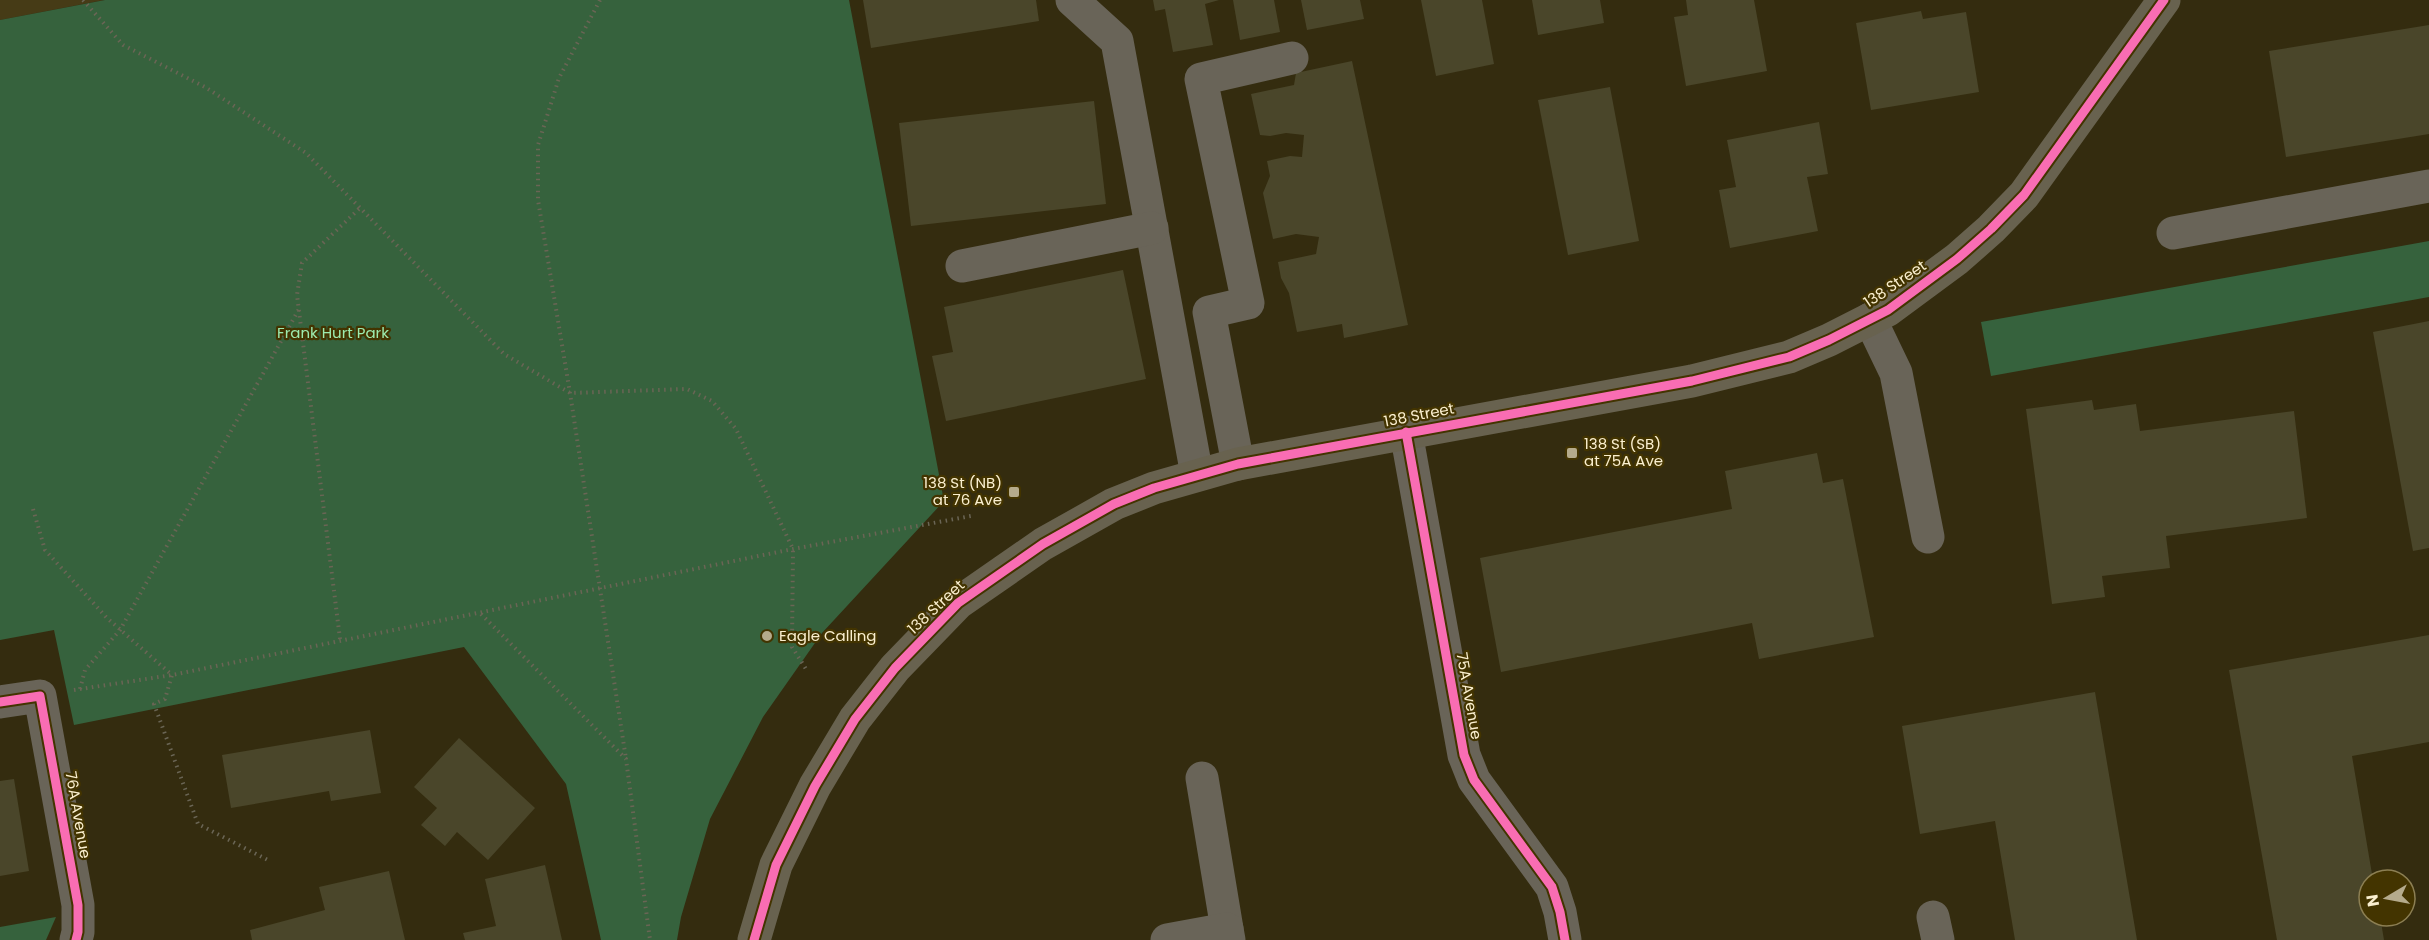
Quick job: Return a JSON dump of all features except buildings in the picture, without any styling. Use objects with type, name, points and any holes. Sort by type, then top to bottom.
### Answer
[{"type":"main road","name":"138 Street","points":[[753,940],[776,865],[815,786],[855,719],[895,668],[958,603],[1043,544],[1114,504],[1154,488],[1238,464],[1692,381],[1789,357],[1829,340],[1887,310],[1957,260],[1991,229],[2024,195],[2164,0]]},
{"type":"street","points":[[1072,0],[1117,41],[1197,475]]},
{"type":"street","points":[[1238,464],[1209,312],[1248,303],[1201,79],[1292,58]]},
{"type":"street","points":[[2173,234],[2429,186]]},
{"type":"street","points":[[962,266],[1152,228]]},
{"type":"street","points":[[1870,319],[1896,373],[1928,537]]},
{"type":"street","name":"75A Avenue","points":[[1406,432],[1464,755],[1474,780],[1552,887],[1560,912],[1565,940]]},
{"type":"street","points":[[0,702],[55,693]]},
{"type":"street","name":"76A Avenue","points":[[55,693],[78,905],[76,940]]},
{"type":"street","points":[[1167,940],[1228,934],[1202,778]]},
{"type":"path","points":[[82,0],[123,45],[205,87],[306,153],[504,354],[570,393],[687,389],[712,401],[736,429],[793,549],[792,647],[806,669]]},
{"type":"path","points":[[600,0],[559,78],[538,145],[538,200],[626,759],[650,940]]},
{"type":"path","points":[[340,639],[297,295],[302,263],[360,208]]},
{"type":"path","points":[[80,689],[85,670],[120,630],[299,309]]},
{"type":"path","points":[[33,509],[45,550],[107,618],[172,675]]},
{"type":"path","points":[[55,693],[172,675],[340,639],[970,516]]},
{"type":"path","points":[[480,613],[626,759]]},
{"type":"path","points":[[172,675],[165,699],[154,704],[198,824],[268,860]]},
{"type":"shaded area","points":[[0,0],[104,0],[0,20]]},
{"type":"green space","name":"Frank Hurt Park","points":[[105,0],[849,0],[944,501],[822,633],[763,717],[710,819],[681,917],[677,940],[601,940],[566,784],[464,647],[74,725],[54,630],[0,640],[0,20]]},
{"type":"green space","points":[[2429,241],[2429,297],[1991,376],[1981,322]]},
{"type":"green space","points":[[56,917],[46,940],[0,940],[0,927]]},
{"type":"cycle path","points":[[754,940],[776,865],[815,786],[855,719],[895,668],[958,603],[1043,544],[1114,504],[1154,488],[1238,464],[1692,381],[1789,357],[1829,340],[1888,310],[1957,259],[1991,229],[2024,195],[2164,0]]},
{"type":"cycle path","points":[[1406,432],[1464,755],[1474,780],[1552,887],[1560,912],[1565,940]]},
{"type":"cycle path","points":[[0,702],[40,696],[78,905],[76,940]]},
{"type":"place","name":"138 St (SB) at 75A Ave","points":[[1572,453]]},
{"type":"place","name":"138 St (NB) at 76 Ave","points":[[1014,492]]},
{"type":"place","name":"Eagle Calling","points":[[767,636]]}]
